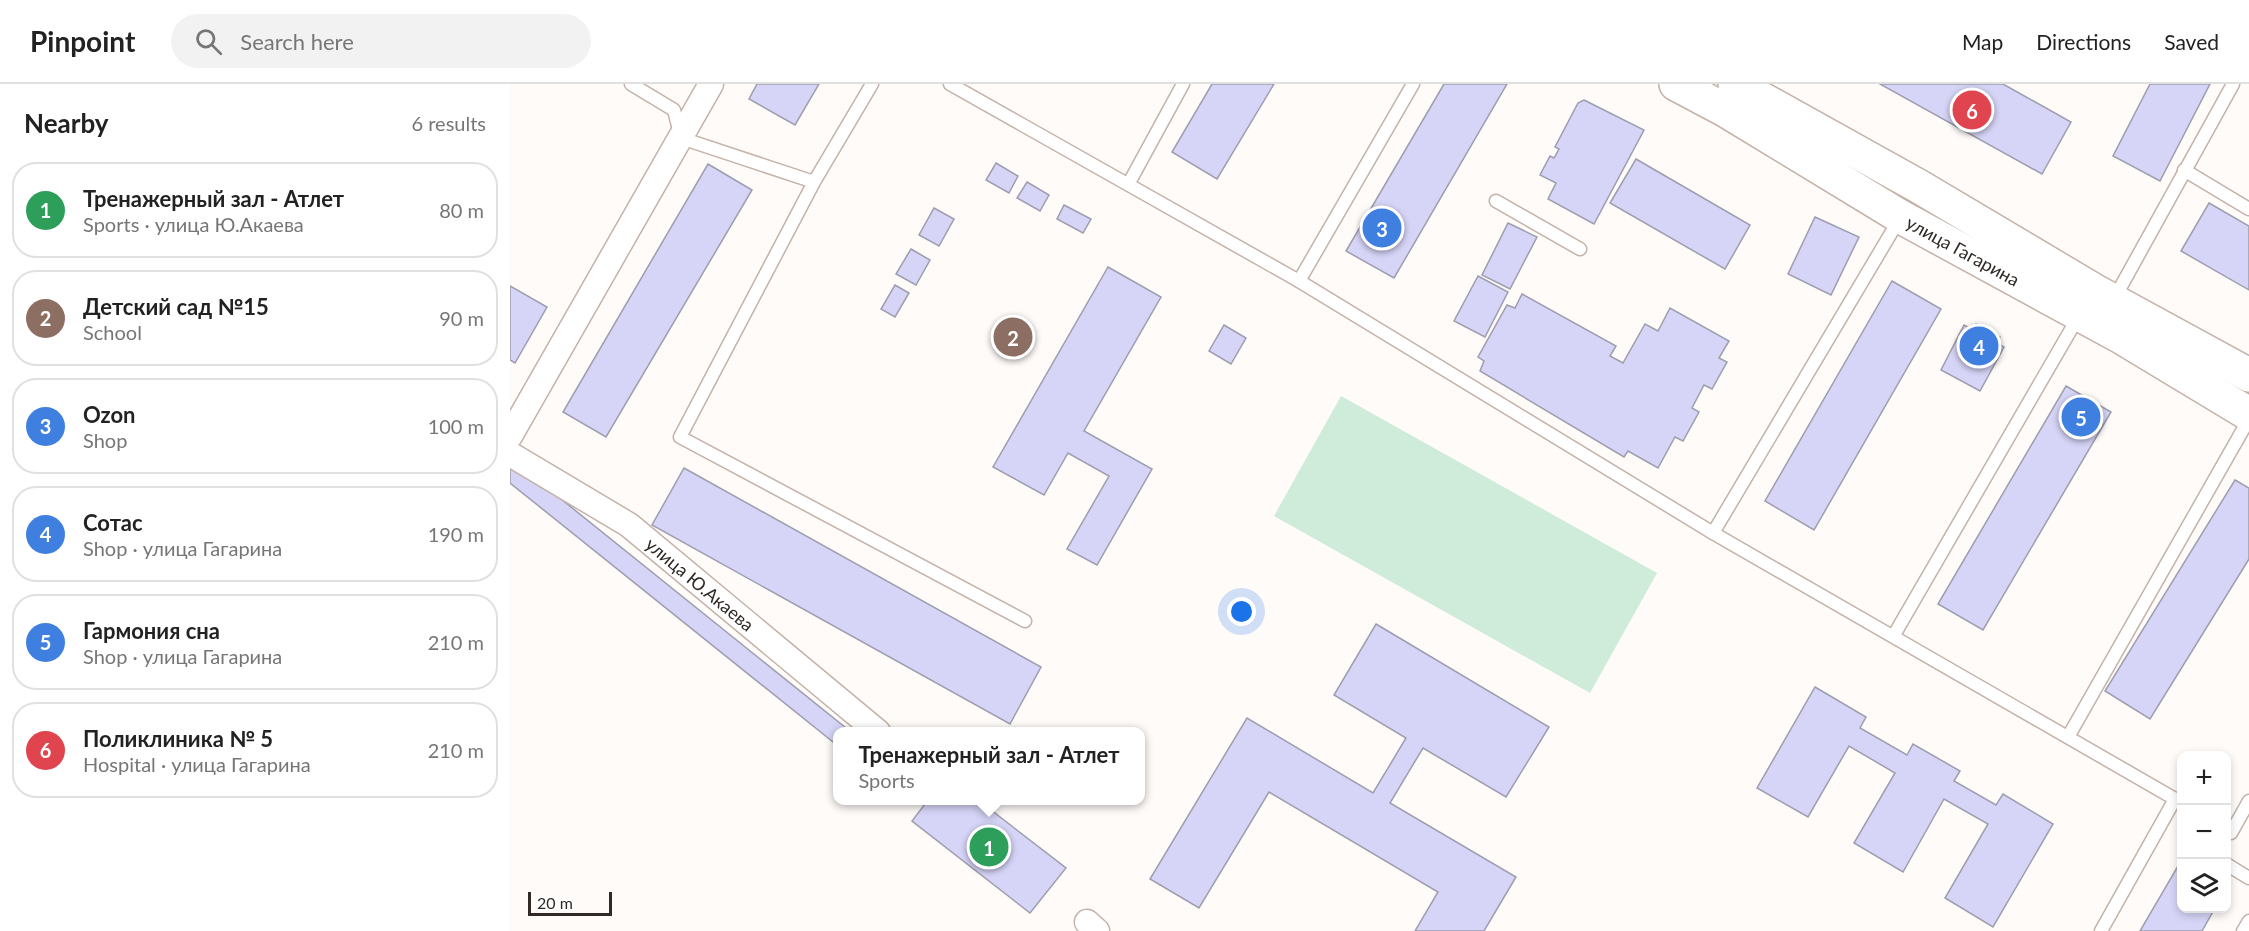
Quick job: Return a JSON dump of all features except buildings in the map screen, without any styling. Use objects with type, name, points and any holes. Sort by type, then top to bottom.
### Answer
[{"type":"main road","name":"улица Гагарина","points":[[1676,84],[1725,110],[1901,217],[2080,313],[2249,414]]},
{"type":"main road","name":"улица Гагарина","points":[[1739,85],[1920,187],[2095,291],[2114,299],[2249,375]]},
{"type":"street","points":[[510,436],[711,84]]},
{"type":"street","name":"улица Ю.Акаева","points":[[510,454],[629,525],[872,727]]},
{"type":"lane","points":[[631,84],[674,110],[681,138],[814,182]]},
{"type":"lane","points":[[872,84],[814,182],[680,437],[1025,621]]},
{"type":"lane","points":[[1129,183],[1183,84]]},
{"type":"lane","points":[[1299,281],[1413,84]]},
{"type":"lane","points":[[2114,299],[2233,84]]},
{"type":"lane","points":[[958,86],[1299,281],[1713,533],[1894,635],[2177,800]]},
{"type":"lane","points":[[2184,170],[2249,208]]},
{"type":"lane","points":[[1496,201],[1580,249]]},
{"type":"lane","points":[[1713,533],[1901,217]]},
{"type":"lane","points":[[1894,635],[2080,313]]},
{"type":"lane","points":[[2068,737],[2249,419]]},
{"type":"lane","points":[[2231,831],[2249,801]]},
{"type":"lane","points":[[2101,931],[2177,803]]},
{"type":"lane","points":[[2231,867],[2249,878]]},
{"type":"lane","points":[[2243,931],[2249,921]]},
{"type":"green space","points":[[1341,396],[1657,573],[1590,693],[1274,516]]},
{"type":"place","name":"Поликлиника № 5","points":[[1972,110]]},
{"type":"place","name":"Ozon","points":[[1382,228]]},
{"type":"place","name":"Детский сад №15","points":[[1013,337]]},
{"type":"place","name":"Сотас","points":[[1979,346]]},
{"type":"place","name":"Гармония сна","points":[[2081,417]]},
{"type":"place","name":"Тренажерный зал - Атлет","points":[[989,847]]}]
